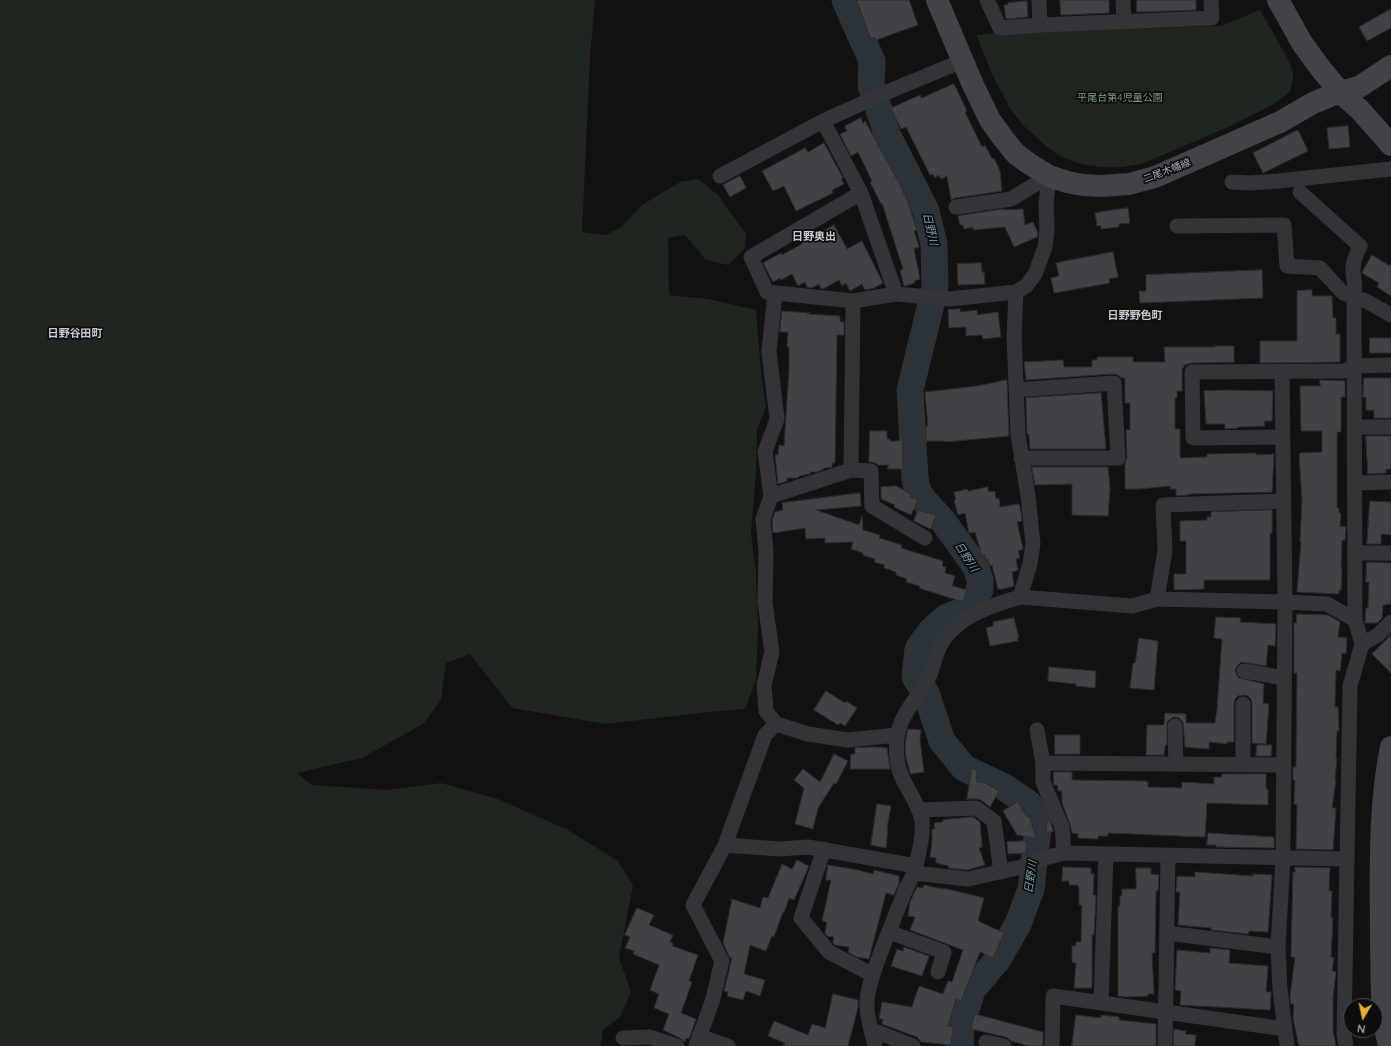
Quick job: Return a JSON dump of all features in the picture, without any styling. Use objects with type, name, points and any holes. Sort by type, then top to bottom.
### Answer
[{"type":"main road","name":"二尾木幡線","points":[[937,0],[962,61],[990,120],[1003,138],[1015,152],[1028,163],[1049,176],[1083,185],[1101,186],[1129,184],[1155,177],[1280,122],[1313,103],[1340,92],[1359,87],[1391,66]]},
{"type":"main road","points":[[1278,0],[1302,43],[1340,92],[1360,110],[1391,145]]},
{"type":"main road","points":[[1389,1046],[1384,1018],[1382,978],[1381,883],[1384,794],[1386,771],[1391,748]]},
{"type":"street","points":[[987,0],[1000,28],[1212,18],[1211,0]]},
{"type":"street","points":[[1039,0],[1040,25]]},
{"type":"street","points":[[1123,0],[1124,22]]},
{"type":"street","points":[[720,176],[823,121],[962,61]]},
{"type":"street","points":[[823,121],[861,193],[902,295]]},
{"type":"street","points":[[1232,182],[1256,182],[1391,169]]},
{"type":"street","points":[[956,207],[1011,199],[1049,176]]},
{"type":"street","points":[[861,193],[751,257],[767,292],[853,301],[902,295],[950,299],[1016,292],[1026,286],[1035,274],[1045,247],[1047,230],[1046,205],[1049,176]]},
{"type":"street","points":[[1300,192],[1360,246],[1354,258],[1353,270],[1356,288],[1354,298],[1355,620],[1362,644],[1350,686],[1344,1034],[1346,1046]]},
{"type":"street","points":[[1177,226],[1284,225],[1287,266],[1320,268],[1344,293],[1354,298],[1366,300],[1391,314]]},
{"type":"street","points":[[1016,292],[1014,336],[1018,434],[1028,496],[1033,544],[1030,564],[1020,597]]},
{"type":"street","points":[[775,293],[769,351],[777,419],[765,452],[771,496],[763,519],[766,552],[765,602],[772,652],[764,685],[766,711],[776,724],[808,734],[848,740],[897,735]]},
{"type":"street","points":[[851,470],[853,301]]},
{"type":"street","points":[[1283,437],[1193,438],[1192,372],[1344,371],[1355,366],[1391,365]]},
{"type":"street","points":[[1282,371],[1285,602],[1283,858],[1278,947],[1280,989],[1287,1046]]},
{"type":"street","points":[[1016,390],[1114,383],[1118,458],[1022,458]]},
{"type":"street","points":[[1355,428],[1391,427]]},
{"type":"street","points":[[771,496],[851,470],[870,471],[872,506],[925,538]]},
{"type":"street","points":[[1355,483],[1391,482]]},
{"type":"street","points":[[1157,599],[1165,551],[1163,505],[1284,501]]},
{"type":"street","points":[[1355,553],[1391,553]]},
{"type":"street","points":[[875,1046],[872,1030],[869,1024],[867,1001],[873,975],[905,890],[915,869],[922,822],[919,810],[904,782],[896,760],[897,735],[901,721],[908,707],[931,673],[937,653],[946,635],[967,618],[994,604],[1020,597],[1132,606],[1157,599],[1327,604],[1355,620]]},
{"type":"street","points":[[1362,644],[1378,635],[1391,622]]},
{"type":"street","points":[[1244,671],[1284,678]]},
{"type":"street","points":[[1243,704],[1243,764]]},
{"type":"street","points":[[728,1046],[697,1041],[712,1002],[722,961],[693,905],[724,845],[765,735],[776,724]]},
{"type":"street","points":[[1175,726],[1176,764]]},
{"type":"street","points":[[1037,730],[1043,763],[1043,782],[1062,828],[1064,853]]},
{"type":"street","points":[[1043,763],[1283,765]]},
{"type":"street","points":[[919,810],[976,808],[994,821],[1001,872]]},
{"type":"street","points":[[724,845],[779,849],[808,847],[824,849],[968,879],[1021,867],[1041,859],[1064,853],[1346,859]]},
{"type":"street","points":[[824,849],[801,918],[829,952],[873,975]]},
{"type":"street","points":[[1102,1002],[1106,854]]},
{"type":"street","points":[[1166,1046],[1168,856]]},
{"type":"street","points":[[889,932],[944,952],[938,972]]},
{"type":"street","points":[[1167,933],[1278,947]]},
{"type":"street","points":[[1052,1046],[1053,996],[1285,1029]]},
{"type":"street","points":[[872,1030],[913,1046]]},
{"type":"street","points":[[623,1038],[650,1037],[677,1046]]},
{"type":"street","points":[[986,1042],[1004,1046]]},
{"type":"green space","points":[[0,0],[595,0],[590,57],[582,232],[605,235],[620,228],[642,205],[680,182],[698,179],[718,195],[746,234],[745,248],[728,265],[706,260],[685,235],[668,238],[669,295],[708,299],[756,310],[761,373],[766,406],[757,430],[756,472],[751,533],[756,574],[758,626],[756,680],[745,709],[606,724],[512,708],[470,654],[446,663],[441,700],[423,724],[362,758],[297,773],[312,785],[387,790],[441,783],[498,799],[568,830],[618,861],[633,885],[619,958],[631,992],[620,1017],[603,1030],[601,1046],[0,1046]]},
{"type":"green space","name":"平尾台第4児童公園","points":[[1260,10],[1293,71],[1290,92],[1272,105],[1233,125],[1144,163],[1123,167],[1100,167],[1081,164],[1062,157],[1048,148],[1024,126],[1011,110],[993,76],[976,35],[996,33],[1221,26]]},
{"type":"building","points":[[857,0],[909,0],[918,25],[876,40],[875,38],[871,39]]},
{"type":"building","points":[[1060,0],[1109,0],[1109,13],[1061,15]]},
{"type":"building","points":[[1137,0],[1196,0],[1196,10],[1137,12]]},
{"type":"building","points":[[1027,1],[1028,17],[1006,19],[1004,5],[1008,5],[1008,3]]},
{"type":"building","points":[[1391,9],[1391,28],[1367,41],[1359,27]]},
{"type":"building","points":[[954,84],[967,111],[965,112],[982,147],[985,145],[992,159],[994,158],[1000,171],[1002,191],[955,198],[951,200],[947,176],[941,179],[939,175],[935,178],[933,174],[930,175],[906,127],[901,129],[891,108],[920,95],[921,98]]},
{"type":"building","points":[[861,118],[863,123],[865,121],[899,183],[907,200],[917,230],[914,231],[919,247],[914,249],[920,279],[914,281],[915,283],[904,286],[900,270],[903,269],[882,203],[881,204],[870,182],[872,181],[858,152],[851,156],[840,134],[847,131],[845,126]]},
{"type":"building","points":[[1348,126],[1350,147],[1329,149],[1327,128]]},
{"type":"building","points":[[1298,130],[1308,151],[1263,173],[1253,153]]},
{"type":"building","points":[[824,143],[843,178],[841,179],[844,184],[832,190],[833,193],[796,211],[784,186],[773,191],[762,171],[805,148],[808,152]]},
{"type":"building","points":[[740,176],[746,188],[730,197],[723,185]]},
{"type":"building","points":[[1128,208],[1130,223],[1119,224],[1119,227],[1101,229],[1101,226],[1097,226],[1095,213]]},
{"type":"building","points":[[1004,209],[1023,209],[1025,225],[1033,222],[1038,233],[1037,237],[1014,247],[1005,227],[973,230],[973,227],[964,229],[963,225],[960,225],[958,216]]},
{"type":"building","points":[[834,225],[847,249],[862,241],[883,283],[874,288],[865,290],[862,284],[850,291],[846,283],[842,286],[839,280],[823,289],[821,289],[819,284],[812,288],[807,287],[805,282],[798,286],[792,274],[781,280],[780,278],[773,282],[763,263],[781,253],[782,255]]},
{"type":"building","points":[[1113,252],[1118,277],[1109,279],[1110,283],[1054,293],[1051,278],[1059,276],[1056,263]]},
{"type":"building","points":[[1372,255],[1390,266],[1391,264],[1391,296],[1377,287],[1379,283],[1362,273]]},
{"type":"building","points":[[981,263],[982,272],[984,272],[985,284],[958,285],[957,264]]},
{"type":"building","points":[[1262,270],[1263,298],[1140,303],[1139,291],[1146,291],[1146,275]]},
{"type":"building","points":[[1312,290],[1312,296],[1332,296],[1333,318],[1336,318],[1336,334],[1340,334],[1340,362],[1260,363],[1260,341],[1297,341],[1297,291]]},
{"type":"building","points":[[960,309],[960,312],[977,310],[977,315],[998,312],[1001,337],[983,339],[982,335],[966,336],[966,327],[949,328],[948,310]]},
{"type":"building","points":[[782,311],[840,316],[840,322],[844,322],[844,335],[837,335],[835,463],[832,463],[832,467],[824,468],[817,472],[810,472],[810,474],[799,476],[797,478],[787,478],[787,481],[778,484],[775,455],[778,455],[779,445],[784,446],[789,370],[789,347],[787,347],[788,332],[780,332]]},
{"type":"building","points":[[1370,338],[1391,338],[1391,353],[1370,353]]},
{"type":"building","points":[[1234,346],[1234,362],[1192,363],[1184,365],[1184,368],[1182,368],[1182,391],[1177,391],[1177,398],[1175,398],[1175,429],[1180,429],[1180,456],[1181,458],[1207,457],[1207,454],[1274,454],[1272,492],[1188,494],[1176,496],[1176,489],[1170,489],[1170,486],[1125,489],[1125,463],[1127,458],[1126,430],[1130,430],[1130,403],[1125,403],[1125,378],[1113,374],[1025,380],[1024,362],[1063,360],[1064,367],[1092,367],[1092,360],[1097,360],[1097,357],[1133,357],[1133,362],[1165,362],[1164,347]]},
{"type":"building","points":[[1364,378],[1391,378],[1391,418],[1374,418],[1374,410],[1366,410],[1366,397],[1363,397]]},
{"type":"building","points":[[1007,380],[1009,436],[945,442],[926,441],[926,426],[928,426],[925,392],[977,386]]},
{"type":"building","points":[[1320,380],[1345,381],[1345,397],[1341,397],[1341,432],[1337,432],[1337,508],[1339,508],[1339,513],[1341,513],[1340,526],[1346,527],[1345,541],[1342,540],[1341,590],[1339,590],[1339,594],[1297,592],[1301,542],[1302,500],[1299,455],[1300,453],[1322,452],[1322,431],[1301,431],[1300,386],[1320,386]]},
{"type":"building","points":[[1204,391],[1273,391],[1272,421],[1264,421],[1265,426],[1225,429],[1225,424],[1206,424]]},
{"type":"building","points":[[1101,393],[1106,449],[1030,449],[1029,434],[1027,434],[1026,398]]},
{"type":"building","points":[[870,431],[887,431],[887,439],[890,439],[890,441],[899,441],[902,433],[903,469],[887,469],[889,465],[878,465],[869,462]]},
{"type":"building","points":[[1366,436],[1391,436],[1391,469],[1386,469],[1386,473],[1368,474]]},
{"type":"building","points":[[1032,467],[1108,467],[1110,489],[1108,516],[1072,515],[1072,484],[1035,485]]},
{"type":"building","points":[[896,486],[911,494],[910,497],[918,500],[911,515],[894,507],[895,505],[881,499],[881,487]]},
{"type":"building","points":[[988,487],[988,492],[995,491],[996,499],[999,498],[1000,507],[1019,504],[1021,512],[1022,521],[1017,522],[1023,549],[1018,551],[1020,558],[1016,559],[1018,570],[1012,572],[1014,586],[1003,589],[998,589],[992,565],[990,566],[988,559],[986,560],[984,554],[982,555],[975,532],[969,533],[965,513],[958,515],[954,500],[956,500],[955,492]]},
{"type":"building","points":[[860,493],[861,506],[816,510],[859,525],[862,516],[863,530],[880,535],[879,538],[902,545],[901,548],[943,561],[942,566],[946,567],[945,573],[955,576],[952,586],[967,590],[963,602],[919,588],[920,586],[906,582],[907,579],[896,575],[896,572],[884,568],[885,565],[874,562],[875,559],[851,549],[853,542],[825,543],[825,538],[806,539],[805,528],[773,533],[772,520],[775,512],[783,510],[782,503]]},
{"type":"building","points":[[1370,501],[1391,502],[1391,535],[1381,534],[1381,544],[1367,544]]},
{"type":"building","points":[[918,510],[936,515],[931,529],[914,521]]},
{"type":"building","points":[[1272,510],[1272,533],[1270,533],[1270,580],[1204,580],[1204,589],[1174,590],[1174,574],[1186,574],[1186,541],[1180,541],[1180,521],[1207,520],[1207,517],[1211,517],[1211,512]]},
{"type":"building","points":[[1367,562],[1391,563],[1391,604],[1383,605],[1382,618],[1377,623],[1365,623],[1366,608],[1368,608],[1369,582],[1366,582]]},
{"type":"building","points":[[1297,614],[1328,615],[1340,622],[1338,637],[1347,638],[1346,654],[1342,653],[1340,671],[1336,670],[1335,707],[1338,707],[1339,731],[1337,731],[1336,780],[1332,808],[1336,808],[1333,850],[1296,849],[1297,805],[1294,804],[1295,781],[1293,780],[1293,767],[1296,767],[1297,673],[1294,673],[1294,623],[1296,623]]},
{"type":"building","points":[[1216,617],[1241,618],[1240,622],[1276,624],[1275,646],[1268,645],[1266,666],[1241,662],[1235,670],[1239,678],[1264,684],[1263,703],[1269,704],[1266,744],[1252,743],[1252,704],[1251,699],[1248,696],[1243,695],[1238,696],[1235,699],[1234,704],[1234,742],[1227,742],[1227,744],[1209,742],[1209,749],[1185,747],[1183,722],[1179,718],[1174,717],[1167,722],[1167,745],[1165,745],[1164,755],[1146,755],[1147,725],[1164,725],[1165,713],[1186,714],[1186,723],[1215,723],[1222,639],[1214,638]]},
{"type":"building","points":[[1014,618],[1019,638],[1017,638],[1018,641],[990,646],[986,628],[993,626],[993,622]]},
{"type":"building","points":[[1391,635],[1391,673],[1372,654]]},
{"type":"building","points":[[1139,638],[1158,641],[1154,690],[1130,688],[1133,663],[1135,663]]},
{"type":"building","points":[[1049,667],[1096,671],[1095,688],[1048,681]]},
{"type":"building","points":[[826,691],[845,703],[846,701],[857,708],[845,726],[840,723],[838,725],[814,710]]},
{"type":"building","points":[[908,729],[921,730],[920,740],[924,772],[910,774],[905,747]]},
{"type":"building","points":[[1055,735],[1080,735],[1080,754],[1055,754]]},
{"type":"building","points":[[1257,745],[1272,745],[1271,756],[1256,756]]},
{"type":"building","points":[[855,748],[887,748],[890,769],[850,769],[851,754],[855,754]]},
{"type":"building","points":[[834,754],[848,761],[836,784],[834,783],[818,808],[813,829],[795,824],[804,788],[794,780],[803,769],[820,782]]},
{"type":"building","points":[[972,769],[976,769],[977,782],[985,783],[999,791],[990,807],[981,800],[967,799]]},
{"type":"building","points":[[1054,772],[1072,772],[1072,780],[1146,781],[1148,782],[1148,787],[1182,788],[1182,782],[1214,784],[1214,777],[1222,777],[1222,774],[1266,774],[1268,805],[1207,803],[1205,837],[1108,833],[1108,836],[1098,836],[1098,839],[1078,838],[1078,834],[1072,833],[1062,803],[1062,791],[1058,791],[1058,785],[1054,785]]},
{"type":"building","points":[[1018,802],[1027,817],[1029,816],[1036,838],[1017,835],[1003,811]]},
{"type":"building","points":[[877,804],[891,806],[887,828],[886,848],[871,845]]},
{"type":"building","points":[[973,817],[980,822],[982,847],[979,848],[985,865],[967,870],[948,868],[949,866],[936,863],[936,858],[930,857],[932,829],[935,829],[934,823],[943,822],[943,820]]},
{"type":"building","points":[[1048,818],[1053,829],[1053,832],[1046,832]]},
{"type":"building","points":[[1208,833],[1274,837],[1274,848],[1216,847],[1216,845],[1207,845]]},
{"type":"building","points":[[1026,841],[1026,853],[1008,854],[1007,842]]},
{"type":"building","points":[[797,860],[809,866],[794,900],[789,898],[774,937],[772,936],[766,951],[750,945],[744,974],[765,980],[760,996],[746,991],[743,1000],[727,996],[728,992],[724,991],[732,958],[730,958],[723,943],[732,899],[760,908],[763,897],[768,898],[782,864],[792,869]]},
{"type":"building","points":[[828,865],[873,874],[874,870],[899,876],[899,883],[894,895],[886,893],[869,959],[857,957],[848,952],[849,947],[835,945],[833,943],[834,937],[827,936],[825,933],[827,922],[822,921],[831,880],[826,880]]},
{"type":"building","points":[[1063,867],[1091,868],[1091,874],[1094,874],[1093,895],[1095,895],[1096,898],[1094,935],[1092,935],[1092,988],[1074,988],[1076,963],[1072,962],[1072,946],[1076,946],[1076,942],[1081,942],[1082,905],[1079,905],[1078,885],[1069,885],[1069,881],[1062,881]]},
{"type":"building","points":[[1295,867],[1330,868],[1329,891],[1332,891],[1331,918],[1333,918],[1331,957],[1334,958],[1332,971],[1336,972],[1333,997],[1333,1031],[1336,1046],[1299,1046],[1293,1019],[1294,1004],[1291,1004],[1290,997],[1295,957],[1291,957],[1293,872],[1295,872]]},
{"type":"building","points":[[1136,868],[1151,868],[1151,874],[1159,875],[1158,891],[1156,890],[1155,953],[1152,953],[1154,994],[1148,994],[1148,996],[1127,997],[1118,996],[1118,906],[1120,906],[1122,889],[1136,889]]},
{"type":"building","points":[[1195,872],[1253,876],[1253,874],[1272,875],[1268,932],[1249,931],[1248,934],[1211,930],[1211,928],[1178,925],[1180,892],[1176,892],[1177,876],[1195,877]]},
{"type":"building","points":[[924,885],[984,898],[978,921],[1004,933],[993,958],[980,952],[961,1001],[956,999],[948,1026],[953,1027],[951,1045],[921,1042],[917,1037],[882,1024],[883,1019],[879,1019],[882,1002],[912,1007],[919,986],[943,994],[948,981],[952,982],[963,950],[910,930],[915,917],[908,916],[910,902],[917,887],[923,888]]},
{"type":"building","points":[[637,908],[654,915],[649,925],[673,935],[670,942],[673,943],[672,946],[698,955],[689,981],[692,982],[681,1013],[696,1019],[689,1039],[686,1038],[685,1042],[663,1030],[669,1014],[654,1008],[659,994],[650,990],[659,965],[633,954],[634,951],[625,948],[630,937],[625,935]]},
{"type":"building","points":[[904,947],[929,956],[922,976],[891,966],[897,949],[903,951]]},
{"type":"building","points":[[1210,948],[1230,950],[1229,963],[1268,966],[1266,992],[1271,992],[1270,1010],[1180,1005],[1181,991],[1175,990],[1177,950],[1210,953]]},
{"type":"building","points":[[833,994],[858,1000],[858,1007],[848,1046],[783,1046],[785,1043],[768,1036],[774,1021],[808,1035],[812,1024],[825,1028]]},
{"type":"building","points":[[975,1014],[1043,1032],[1043,1046],[1029,1046],[1011,1041],[1006,1037],[971,1029]]},
{"type":"building","points":[[1076,1015],[1101,1018],[1101,1015],[1119,1017],[1119,1020],[1156,1024],[1156,1046],[1072,1046]]},
{"type":"building","points":[[1174,1029],[1186,1031],[1185,1034],[1196,1035],[1195,1046],[1174,1046]]},
{"type":"waterway","name":"日野川","points":[[845,0],[872,61],[871,85],[887,134],[926,211],[934,244],[935,288],[910,390],[915,478],[917,489],[922,498],[943,521],[976,567],[980,581],[980,590],[972,602],[960,612],[947,617],[931,631],[918,649],[915,677],[926,693],[942,741],[964,768],[1004,787],[1029,804],[1039,819],[1031,889],[1018,924],[998,959],[972,990],[961,1026],[960,1046]]},
{"type":"district","name":"日野奥出","points":[[814,237]]},
{"type":"district","name":"日野野色町","points":[[1135,316]]},
{"type":"district","name":"日野谷田町","points":[[75,334]]}]
